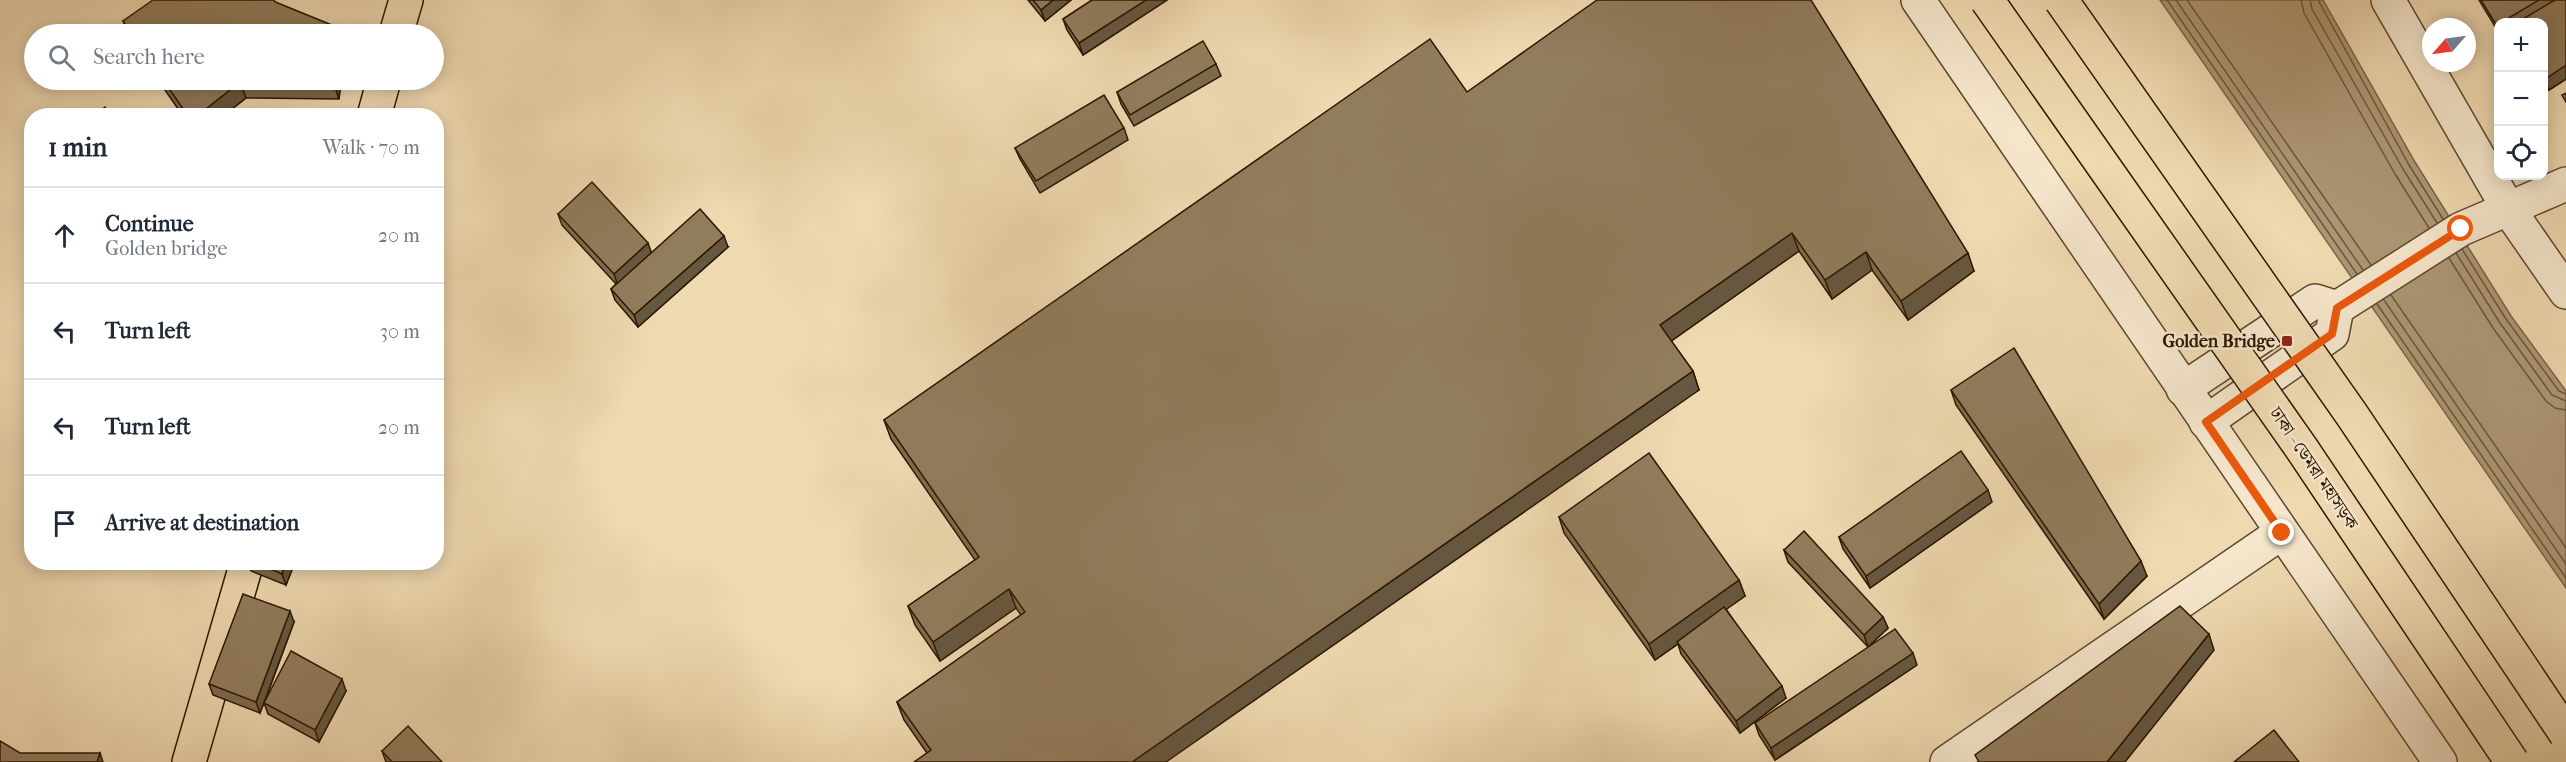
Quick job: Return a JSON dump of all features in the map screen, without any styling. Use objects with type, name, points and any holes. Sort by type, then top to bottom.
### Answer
[{"type":"main road","points":[[399,24],[406,0]]},
{"type":"main road","name":"ঢাকা - ডেমরা মহাসড়ক","points":[[1987,0],[2302,449],[2512,762]]},
{"type":"main road","points":[[2061,0],[2352,415],[2566,734]]},
{"type":"main road","points":[[376,108],[381,90]]},
{"type":"main road","points":[[189,762],[245,570]]},
{"type":"street","points":[[1918,0],[2440,762]]},
{"type":"street","points":[[2388,0],[2509,210],[2566,292]]},
{"type":"street","points":[[2183,389],[2315,301],[2346,301],[2461,229],[2566,184]]},
{"type":"street","points":[[2206,422],[2332,334],[2346,301]]},
{"type":"street","points":[[1947,762],[2282,533]]},
{"type":"water","points":[[2160,0],[2323,0],[2415,162],[2511,316],[2566,391],[2566,588]]},
{"type":"building","points":[[153,0],[274,0],[329,24],[125,24],[123,21]]},
{"type":"building","points":[[1033,0],[1053,0],[1041,10]]},
{"type":"building","points":[[1092,0],[1146,0],[1079,43],[1063,19]]},
{"type":"building","points":[[1597,0],[1811,0],[1968,253],[1901,301],[1866,252],[1825,280],[1792,233],[1660,325],[1693,371],[1132,762],[914,762],[931,750],[897,702],[1025,612],[1009,589],[933,642],[908,606],[979,557],[884,420],[1430,39],[1467,92]]},
{"type":"building","points":[[2481,0],[2539,0],[2509,18],[2494,18],[2494,21]]},
{"type":"building","points":[[2555,0],[2566,0],[2566,65],[2548,77],[2548,18],[2525,18]]},
{"type":"building","points":[[1203,41],[1216,64],[1130,115],[1117,92]]},
{"type":"building","points":[[170,90],[230,90],[207,108],[182,108]]},
{"type":"building","points":[[1104,95],[1124,128],[1036,181],[1015,148]]},
{"type":"building","points":[[592,182],[648,243],[614,274],[558,214]]},
{"type":"building","points":[[700,209],[724,236],[634,315],[611,289]]},
{"type":"building","points":[[2014,348],[2141,561],[2099,604],[1951,390]]},
{"type":"building","points":[[1961,451],[1988,490],[1866,576],[1839,537]]},
{"type":"building","points":[[1649,453],[1739,580],[1649,644],[1559,517]]},
{"type":"building","points":[[1804,531],[1883,617],[1864,635],[1784,550]]},
{"type":"building","points":[[243,594],[290,611],[256,702],[209,684]]},
{"type":"building","points":[[2180,606],[2209,634],[2107,762],[1979,762],[1975,755]]},
{"type":"building","points":[[1724,607],[1782,686],[1736,721],[1677,642]]},
{"type":"building","points":[[1895,629],[1913,653],[1771,748],[1755,723]]},
{"type":"building","points":[[291,651],[342,679],[315,730],[264,703]]},
{"type":"building","points":[[408,726],[442,762],[392,762],[382,751]]},
{"type":"building","points":[[2274,730],[2299,762],[2234,762]]},
{"type":"building","points":[[0,741],[20,753],[100,753],[97,762],[0,762]]},
{"type":"place","name":"Golden Bridge","points":[[2287,341]]},
{"type":"route","points":[[2282,533],[2206,422],[2332,334],[2337,308],[2461,229]]}]
